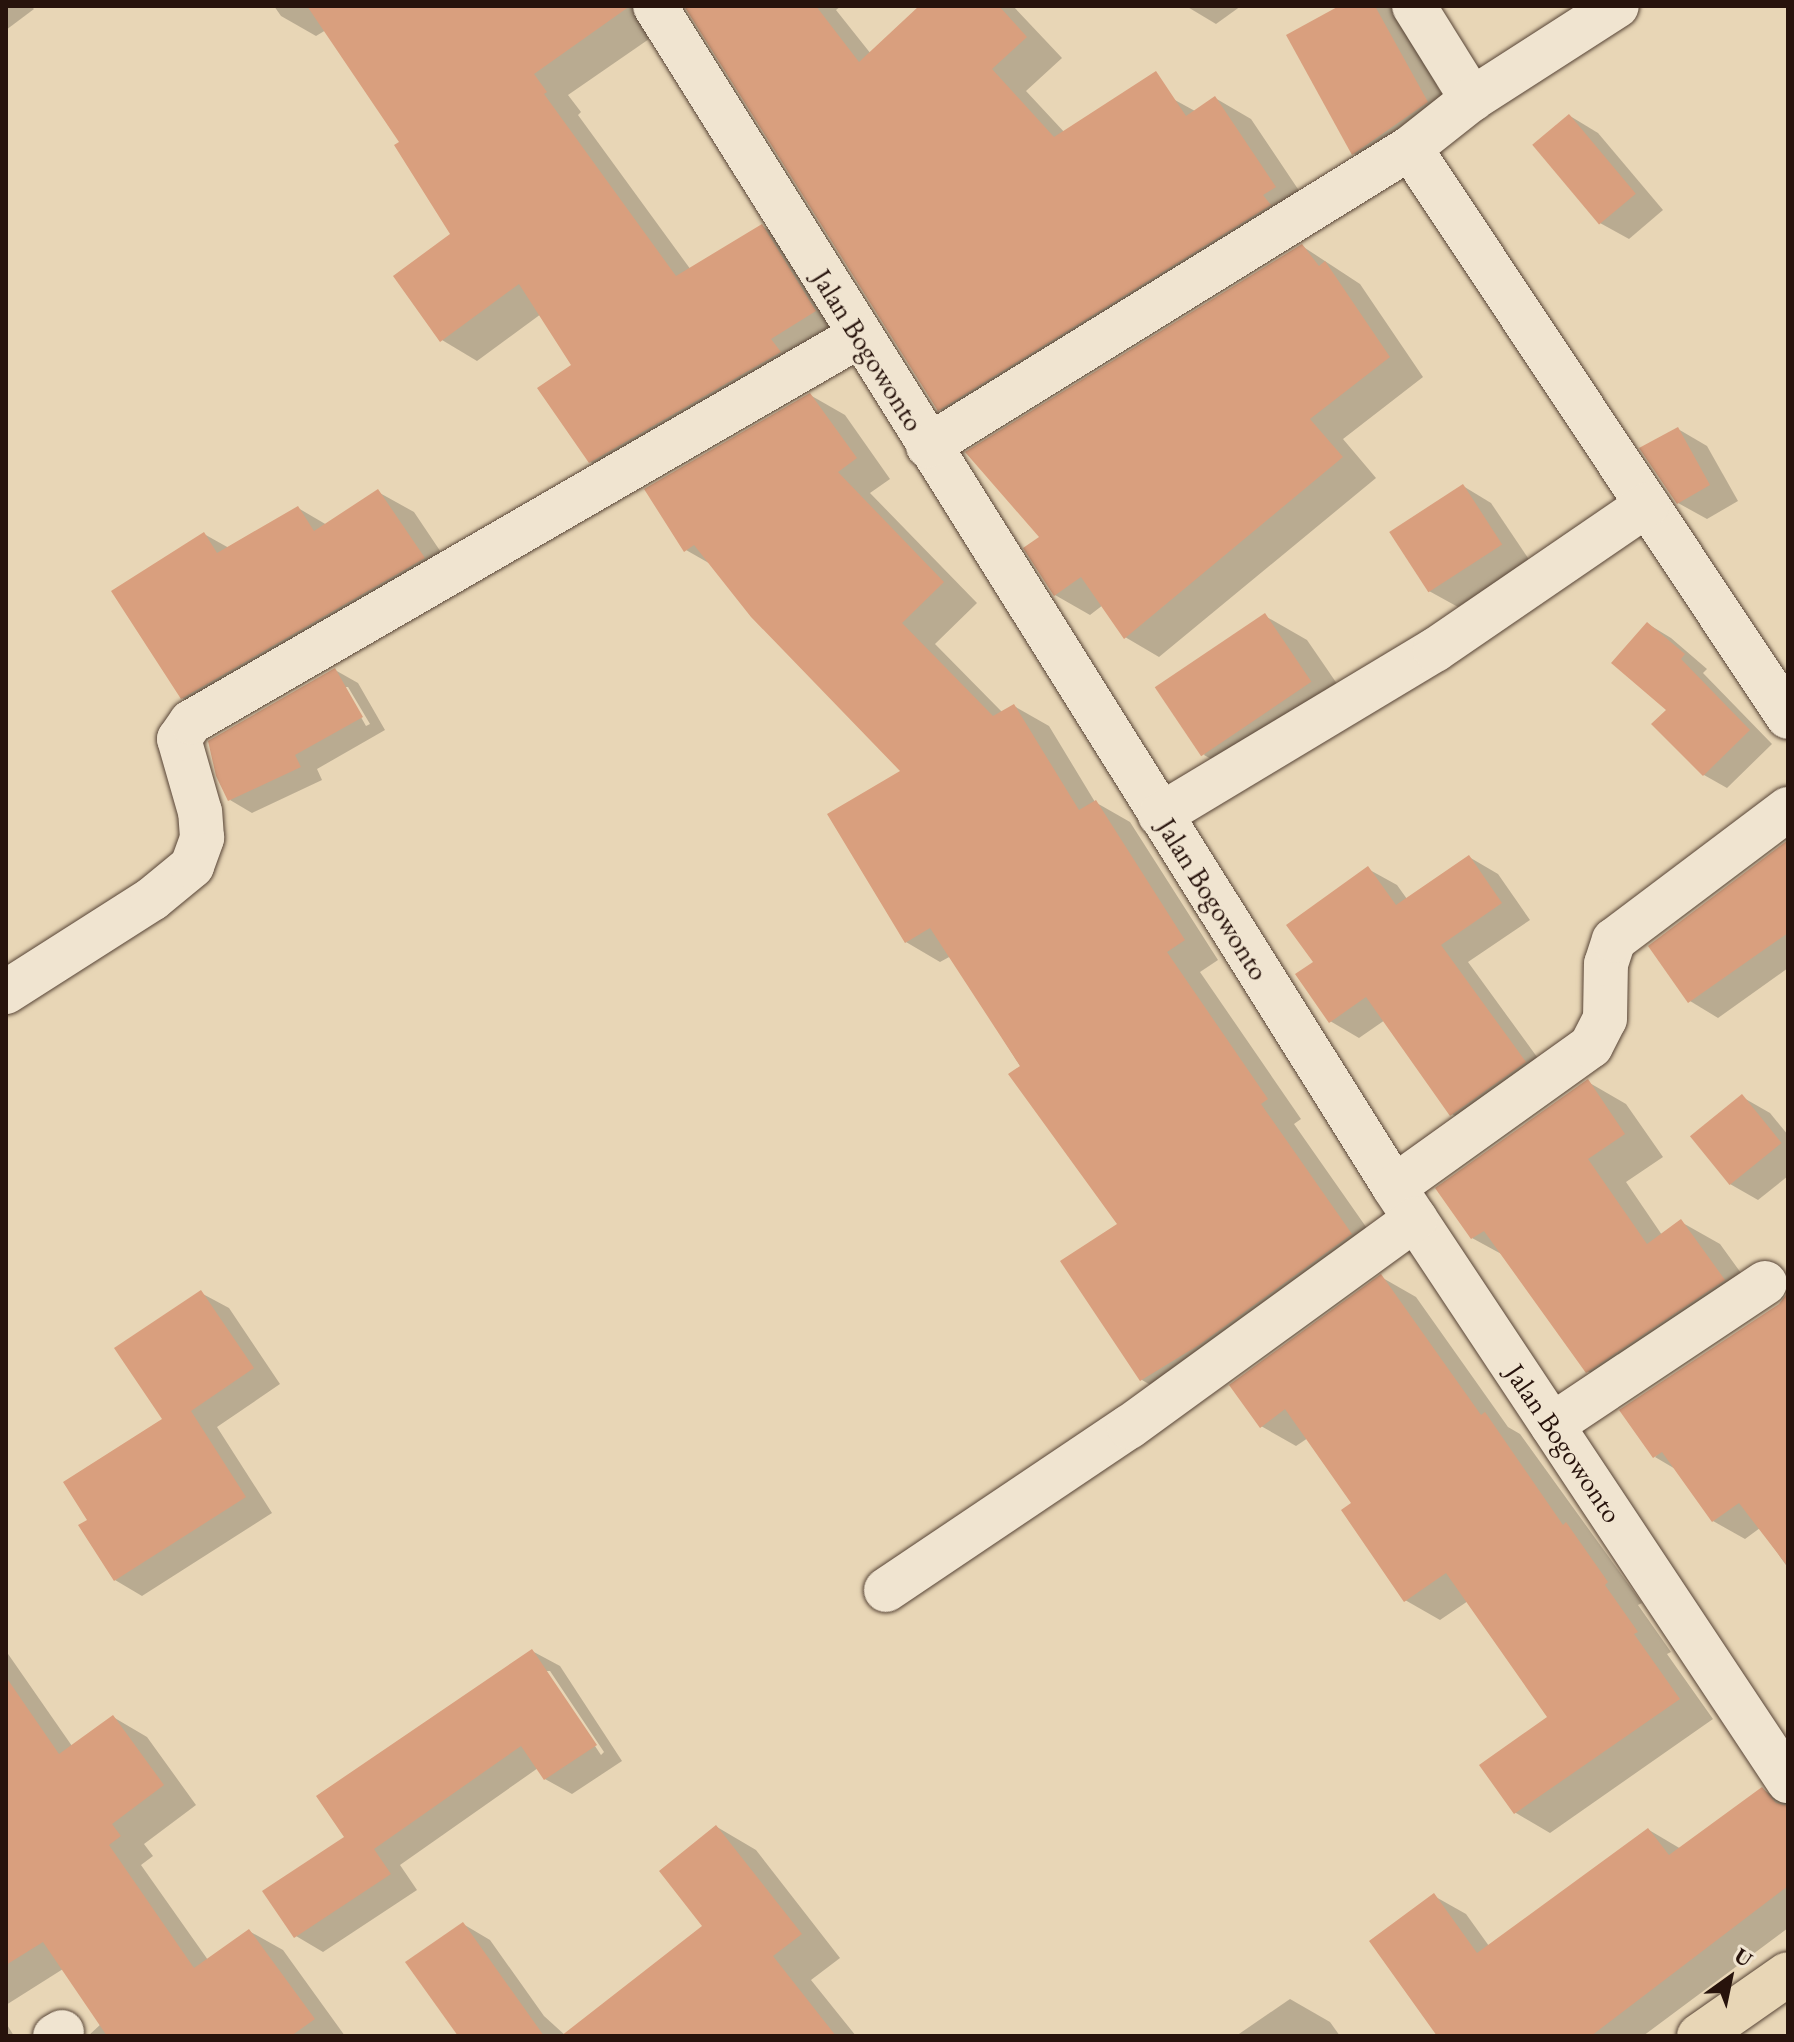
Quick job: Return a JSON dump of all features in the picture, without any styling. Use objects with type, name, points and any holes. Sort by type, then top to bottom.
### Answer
[{"type":"main road","points":[[1699,2036],[1788,1974]]},
{"type":"street","name":"Jalan Bogowonto","points":[[655,6],[1405,1203],[1788,1781]]},
{"type":"street","points":[[1414,6],[1472,99]]},
{"type":"street","points":[[928,446],[1410,148],[1472,99],[1617,6]]},
{"type":"street","points":[[1410,148],[1788,717]]},
{"type":"street","points":[[6,992],[152,899],[192,866],[202,838],[200,812],[179,739],[191,722],[859,336]]},
{"type":"street","points":[[1160,815],[1435,650],[1647,505]]},
{"type":"street","points":[[886,1590],[1129,1427],[1405,1203],[1591,1046],[1605,1019],[1606,964],[1614,940],[1788,809]]},
{"type":"street","points":[[1552,1425],[1765,1283]]},
{"type":"building","points":[[307,6],[630,6],[534,74],[547,92],[544,94],[676,276],[762,224],[816,311],[771,339],[781,352],[589,463],[537,388],[571,365],[519,284],[440,342],[393,276],[450,234],[394,145],[399,142]]},
{"type":"building","points":[[684,6],[816,6],[859,62],[919,6],[999,6],[1027,37],[992,69],[1054,137],[1156,71],[1186,116],[1215,96],[1276,187],[1263,195],[1271,205],[938,411]]},
{"type":"building","points":[[1339,6],[1375,6],[1428,102],[1352,155],[1286,35]]},
{"type":"building","points":[[1569,114],[1636,194],[1599,225],[1532,145]]},
{"type":"building","points":[[1302,244],[1319,266],[1325,261],[1390,357],[1310,419],[1343,457],[1124,639],[1081,577],[1054,596],[1023,548],[1039,537],[965,452]]},
{"type":"building","points":[[810,393],[857,458],[838,472],[944,582],[902,623],[993,716],[1014,704],[1079,810],[1096,800],[1185,940],[1167,952],[1268,1099],[1261,1104],[1352,1234],[1199,1345],[1140,1381],[1060,1261],[1117,1224],[1008,1074],[1020,1066],[930,928],[905,943],[827,814],[900,771],[751,617],[694,545],[684,552],[644,489]]},
{"type":"building","points":[[1678,427],[1710,485],[1677,504],[1639,448]]},
{"type":"building","points":[[1463,484],[1502,544],[1428,592],[1389,532]]},
{"type":"building","points":[[378,489],[425,558],[181,699],[111,591],[204,532],[217,553],[298,506],[314,531]]},
{"type":"building","points":[[1265,613],[1311,682],[1201,756],[1155,687]]},
{"type":"building","points":[[1647,622],[1685,654],[1681,659],[1750,730],[1703,776],[1651,724],[1666,710],[1611,663]]},
{"type":"building","points":[[335,668],[363,717],[295,755],[301,767],[228,801],[216,776],[208,741]]},
{"type":"building","points":[[1788,840],[1788,933],[1688,1003],[1648,946]]},
{"type":"building","points":[[1469,855],[1502,903],[1441,945],[1526,1062],[1450,1116],[1366,997],[1329,1023],[1295,974],[1313,962],[1286,925],[1368,866],[1396,905]]},
{"type":"building","points":[[1588,1079],[1625,1134],[1588,1159],[1647,1244],[1681,1219],[1725,1280],[1586,1373],[1484,1231],[1471,1239],[1435,1188]]},
{"type":"building","points":[[1742,1094],[1782,1143],[1730,1185],[1690,1136]]},
{"type":"building","points":[[1381,1274],[1481,1415],[1485,1412],[1563,1525],[1566,1522],[1608,1582],[1605,1585],[1638,1632],[1634,1634],[1680,1699],[1514,1814],[1479,1765],[1547,1717],[1446,1573],[1404,1602],[1341,1510],[1351,1503],[1285,1409],[1260,1428],[1229,1385]]},
{"type":"building","points":[[201,1290],[254,1368],[191,1411],[246,1497],[114,1581],[78,1525],[87,1520],[63,1482],[162,1419],[114,1348]]},
{"type":"building","points":[[1788,1292],[1788,1567],[1739,1503],[1712,1522],[1662,1452],[1653,1458],[1619,1410],[1779,1304]]},
{"type":"building","points":[[532,1649],[597,1745],[544,1780],[521,1746],[374,1849],[391,1874],[294,1938],[262,1891],[344,1837],[316,1796]]},
{"type":"building","points":[[6,1677],[59,1754],[113,1715],[164,1785],[112,1824],[121,1836],[109,1845],[194,1968],[249,1929],[315,2019],[291,2036],[107,2036],[43,1942],[6,1965]]},
{"type":"building","points":[[1762,1787],[1776,1803],[1788,1806],[1788,1886],[1591,2036],[1437,2036],[1369,1941],[1434,1893],[1477,1953],[1648,1828],[1669,1855]]},
{"type":"building","points":[[716,1825],[802,1934],[773,1956],[836,2036],[561,2036],[702,1926],[659,1871]]},
{"type":"building","points":[[463,1922],[544,2036],[458,2036],[405,1962]]}]
